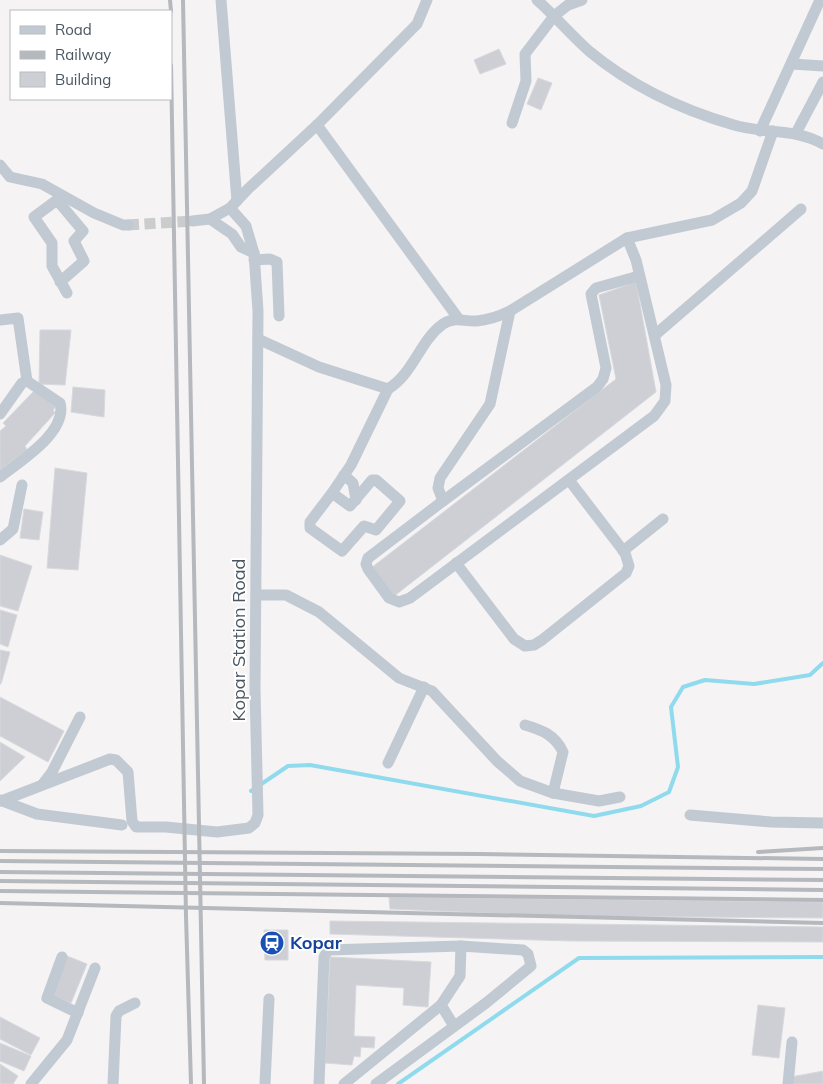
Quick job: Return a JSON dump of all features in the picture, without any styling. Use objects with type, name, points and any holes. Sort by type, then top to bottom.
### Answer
[{"type":"street","points":[[221,0],[233,205]]},
{"type":"street","points":[[192,221],[210,219],[233,205],[317,126],[417,24],[427,0]]},
{"type":"street","points":[[537,0],[589,51],[646,91],[706,116],[760,131],[796,133],[823,144]]},
{"type":"street","points":[[512,123],[526,81],[525,54],[554,16],[568,5],[582,0]]},
{"type":"street","points":[[760,131],[820,0]]},
{"type":"street","points":[[792,64],[823,66]]},
{"type":"street","points":[[796,133],[823,82]]},
{"type":"street","points":[[317,126],[458,318]]},
{"type":"street","points":[[332,493],[347,505],[352,505],[374,479],[400,501],[376,530],[364,526],[342,551],[309,525],[344,475],[388,389],[401,382],[435,332],[443,324],[458,318],[476,321],[510,311],[627,238],[712,220],[741,203],[752,190],[772,131]]},
{"type":"street","points":[[0,165],[10,177],[42,184],[94,213],[123,226],[128,225]]},
{"type":"street","points":[[60,282],[84,261],[74,241],[82,233],[82,228],[57,200],[34,217],[52,243],[52,266],[60,282],[68,293]]},
{"type":"street","name":"Kopar Station Road","points":[[42,785],[102,761],[116,760],[128,772],[132,821],[136,827],[166,827],[217,832],[249,828],[255,823],[258,815],[256,784],[258,339],[254,256],[246,226],[233,205]]},
{"type":"street","points":[[655,335],[801,209]]},
{"type":"street","points":[[210,219],[232,234],[241,247],[254,256],[277,262],[279,316]]},
{"type":"street","points":[[627,238],[636,260],[655,335],[666,385],[665,401],[654,416],[410,598],[399,602],[389,598],[366,564],[368,558],[597,388],[603,379],[606,368],[591,294],[596,288],[639,276]]},
{"type":"street","points":[[443,501],[438,488],[440,478],[490,404],[510,311]]},
{"type":"street","points":[[0,320],[18,318],[27,381],[60,403],[62,408],[56,428],[45,440],[0,477]]},
{"type":"street","points":[[258,339],[319,367],[388,389]]},
{"type":"street","points":[[0,414],[22,383],[27,381]]},
{"type":"street","points":[[344,475],[353,483],[356,500]]},
{"type":"street","points":[[456,564],[514,639],[525,646],[534,645],[542,640],[626,573],[629,566],[624,551],[569,480]]},
{"type":"street","points":[[0,540],[13,529],[22,485]]},
{"type":"street","points":[[624,551],[663,520]]},
{"type":"street","points":[[257,595],[286,595],[319,612],[399,678],[432,691],[497,761],[520,780],[553,793],[599,801],[620,797]]},
{"type":"street","points":[[388,763],[424,687]]},
{"type":"street","points":[[0,801],[42,785],[52,772],[80,717]]},
{"type":"street","points":[[525,725],[548,734],[557,741],[562,749],[563,752],[553,793]]},
{"type":"street","points":[[0,801],[37,814],[122,825]]},
{"type":"street","points":[[690,815],[764,822],[823,823]]},
{"type":"street","points":[[344,1084],[441,1005],[460,976],[461,946]]},
{"type":"street","points":[[319,1084],[324,957],[328,950],[461,946],[523,950],[528,954],[531,966],[376,1084]]},
{"type":"street","points":[[62,957],[47,998],[78,1013]]},
{"type":"street","points":[[32,1084],[67,1040],[95,968]]},
{"type":"street","points":[[265,1084],[269,999]]},
{"type":"street","points":[[113,1084],[116,1016],[119,1011],[135,1003]]},
{"type":"street","points":[[441,1005],[454,1026]]},
{"type":"street","points":[[788,1084],[792,1042]]},
{"type":"building","points":[[499,49],[506,64],[480,74],[474,60]]},
{"type":"building","points":[[538,78],[552,83],[541,110],[527,104]]},
{"type":"building","points":[[636,282],[656,392],[393,597],[371,568],[616,379],[599,295]]},
{"type":"building","points":[[40,330],[71,330],[65,385],[39,384]]},
{"type":"building","points":[[73,387],[105,390],[104,417],[71,412]]},
{"type":"building","points":[[36,389],[57,405],[53,410],[55,413],[25,446],[27,450],[0,470],[0,431],[6,426],[3,423]]},
{"type":"building","points":[[55,468],[87,473],[78,570],[47,568]]},
{"type":"building","points":[[24,509],[43,512],[39,540],[20,538]]},
{"type":"building","points":[[0,555],[32,566],[18,611],[0,606]]},
{"type":"building","points":[[0,610],[17,615],[8,647],[0,644]]},
{"type":"building","points":[[0,650],[10,652],[1,684],[0,684]]},
{"type":"building","points":[[0,697],[64,731],[48,762],[0,736]]},
{"type":"building","points":[[0,742],[25,757],[0,781]]},
{"type":"building","points":[[389,897],[823,902],[823,918],[555,916],[390,909]]},
{"type":"building","points":[[330,921],[823,927],[823,942],[571,941],[330,934]]},
{"type":"building","points":[[264,930],[288,930],[288,960],[265,960]]},
{"type":"building","points":[[67,956],[87,964],[71,1003],[51,995]]},
{"type":"building","points":[[330,957],[431,962],[428,1007],[403,1005],[404,988],[356,985],[354,1036],[375,1037],[374,1048],[361,1047],[360,1057],[354,1056],[352,1065],[325,1063]]},
{"type":"building","points":[[758,1005],[785,1008],[779,1058],[752,1055]]},
{"type":"building","points":[[0,1017],[40,1038],[31,1055],[0,1039]]},
{"type":"building","points":[[0,1043],[31,1056],[24,1071],[0,1061]]},
{"type":"building","points":[[0,1064],[18,1076],[13,1084],[0,1084]]},
{"type":"building","points":[[823,1071],[823,1084],[792,1084],[791,1077]]},
{"type":"waterway","points":[[251,791],[288,766],[310,765],[594,816],[641,806],[669,792],[678,767],[671,707],[683,687],[705,680],[754,684],[810,675],[823,663]]},
{"type":"waterway","points":[[398,1084],[579,958],[823,957]]},
{"type":"tunnel","points":[[128,225],[192,221]]},
{"type":"railway","points":[[170,0],[171,10]]},
{"type":"railway","points":[[183,0],[204,1084]]},
{"type":"railway","points":[[172,100],[186,916],[191,1084]]},
{"type":"railway","points":[[758,852],[823,848]]},
{"type":"railway","points":[[0,851],[479,854],[823,859]]},
{"type":"railway","points":[[0,861],[823,869]]},
{"type":"railway","points":[[0,872],[823,880]]},
{"type":"railway","points":[[0,881],[823,890]]},
{"type":"railway","points":[[0,891],[823,900]]},
{"type":"railway","points":[[0,903],[823,923]]},
{"type":"place","name":"Kopar","points":[[272,943]]}]
